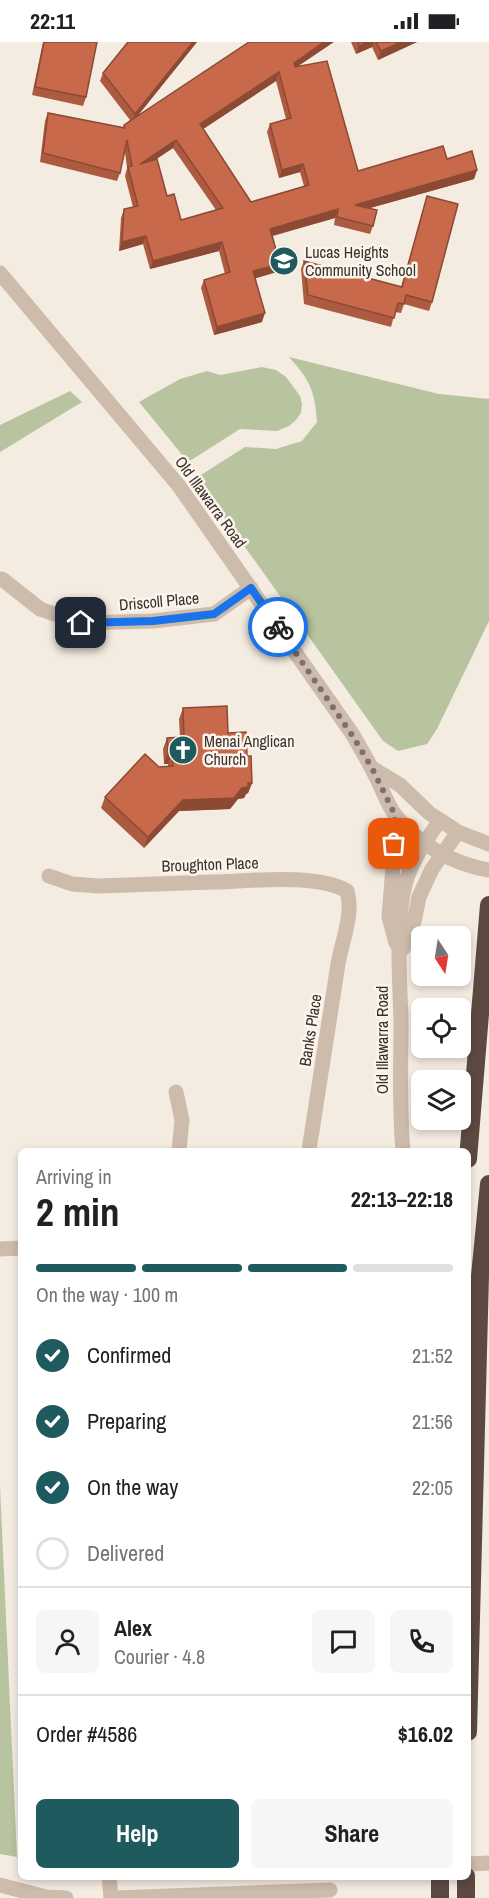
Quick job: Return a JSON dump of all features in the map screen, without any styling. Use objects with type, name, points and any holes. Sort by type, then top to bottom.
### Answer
[{"type":"highway","points":[[469,1148],[489,905]]},
{"type":"highway","points":[[471,1618],[480,1276],[489,1184]]},
{"type":"highway","points":[[440,1880],[440,1898]]},
{"type":"highway","points":[[466,1880],[466,1898]]},
{"type":"street","name":"Old Illawarra Road","points":[[0,273],[179,486],[352,735],[372,768],[395,815],[389,917],[400,957]]},
{"type":"street","name":"Driscoll Place","points":[[2,579],[40,609],[81,623],[153,621],[214,614],[251,588]]},
{"type":"street","name":"Old Illawarra Road","points":[[372,768],[400,785],[429,813],[458,832],[489,844]]},
{"type":"street","name":"Old Illawarra Road","points":[[395,815],[442,855],[468,866],[489,870]]},
{"type":"street","name":"Old Illawarra Road","points":[[403,1148],[400,957],[402,906],[405,885],[412,865],[440,820]]},
{"type":"street","name":"Old Illawarra Road","points":[[400,957],[413,927],[419,897],[432,869],[458,832]]},
{"type":"street","name":"Broughton Place","points":[[49,876],[72,884],[99,886],[283,880],[314,882],[340,886],[347,891],[350,898],[348,915]]},
{"type":"street","name":"Banks Place","points":[[309,1148],[338,962],[348,915]]},
{"type":"street","points":[[176,1092],[182,1120],[179,1148]]},
{"type":"street","name":"Old Illawarra Road","points":[[394,1148],[401,1123]]},
{"type":"street","points":[[0,1249],[18,1248]]},
{"type":"street","points":[[471,1864],[489,1863]]},
{"type":"street","points":[[109,1880],[111,1898]]},
{"type":"street","points":[[0,1886],[46,1897],[66,1898]]},
{"type":"street","points":[[116,1898],[330,1888]]},
{"type":"green space","points":[[289,357],[439,394],[489,399],[489,621],[437,729],[427,744],[398,751],[383,741],[196,478],[245,447],[276,449],[302,441],[317,422],[315,402],[310,386]]},
{"type":"green space","points":[[262,367],[276,370],[286,377],[300,396],[301,413],[296,420],[277,431],[240,429],[188,462],[139,402],[180,379],[207,371],[220,375]]},
{"type":"green space","points":[[70,391],[82,402],[0,452],[0,425]]},
{"type":"green space","points":[[0,1486],[17,1857],[0,1854]]},
{"type":"building","points":[[44,42],[97,42],[86,97],[35,87]]},
{"type":"building","points":[[128,42],[193,42],[135,114],[103,73]]},
{"type":"building","points":[[249,42],[324,42],[294,63],[295,67],[327,61],[358,171],[443,146],[447,159],[472,151],[477,170],[355,205],[377,210],[373,226],[337,217],[338,209],[270,229],[280,264],[253,271],[265,313],[217,327],[204,280],[230,272],[222,242],[153,261],[146,236],[122,242],[124,209],[138,206],[128,167],[132,166],[127,140],[120,173],[43,153],[48,113],[125,128],[124,125]],"holes":[[[279,72],[291,118],[270,124],[282,170],[303,164],[309,185],[251,202],[200,124]],[[176,140],[223,208],[181,220],[174,194],[167,196],[157,159],[140,164]]]},
{"type":"building","points":[[376,42],[401,42],[381,51]]},
{"type":"building","points":[[427,196],[458,204],[432,302],[406,295],[404,304],[398,303],[394,318],[308,295],[304,261],[402,287]]},
{"type":"building","points":[[227,706],[228,733],[246,732],[247,756],[251,756],[252,783],[242,788],[234,798],[183,800],[148,837],[105,797],[145,754],[159,767],[173,766],[172,753],[168,753],[167,738],[184,737],[183,708]]},
{"type":"way so far","points":[[278,627],[310,671],[372,768],[395,815],[394,844]]},
{"type":"place","name":"Lucas Heights Community School","points":[[284,261]]},
{"type":"place","name":"Menai Anglican Church","points":[[183,750]]},
{"type":"route","points":[[81,623],[153,621],[214,614],[251,588],[278,627]]}]
